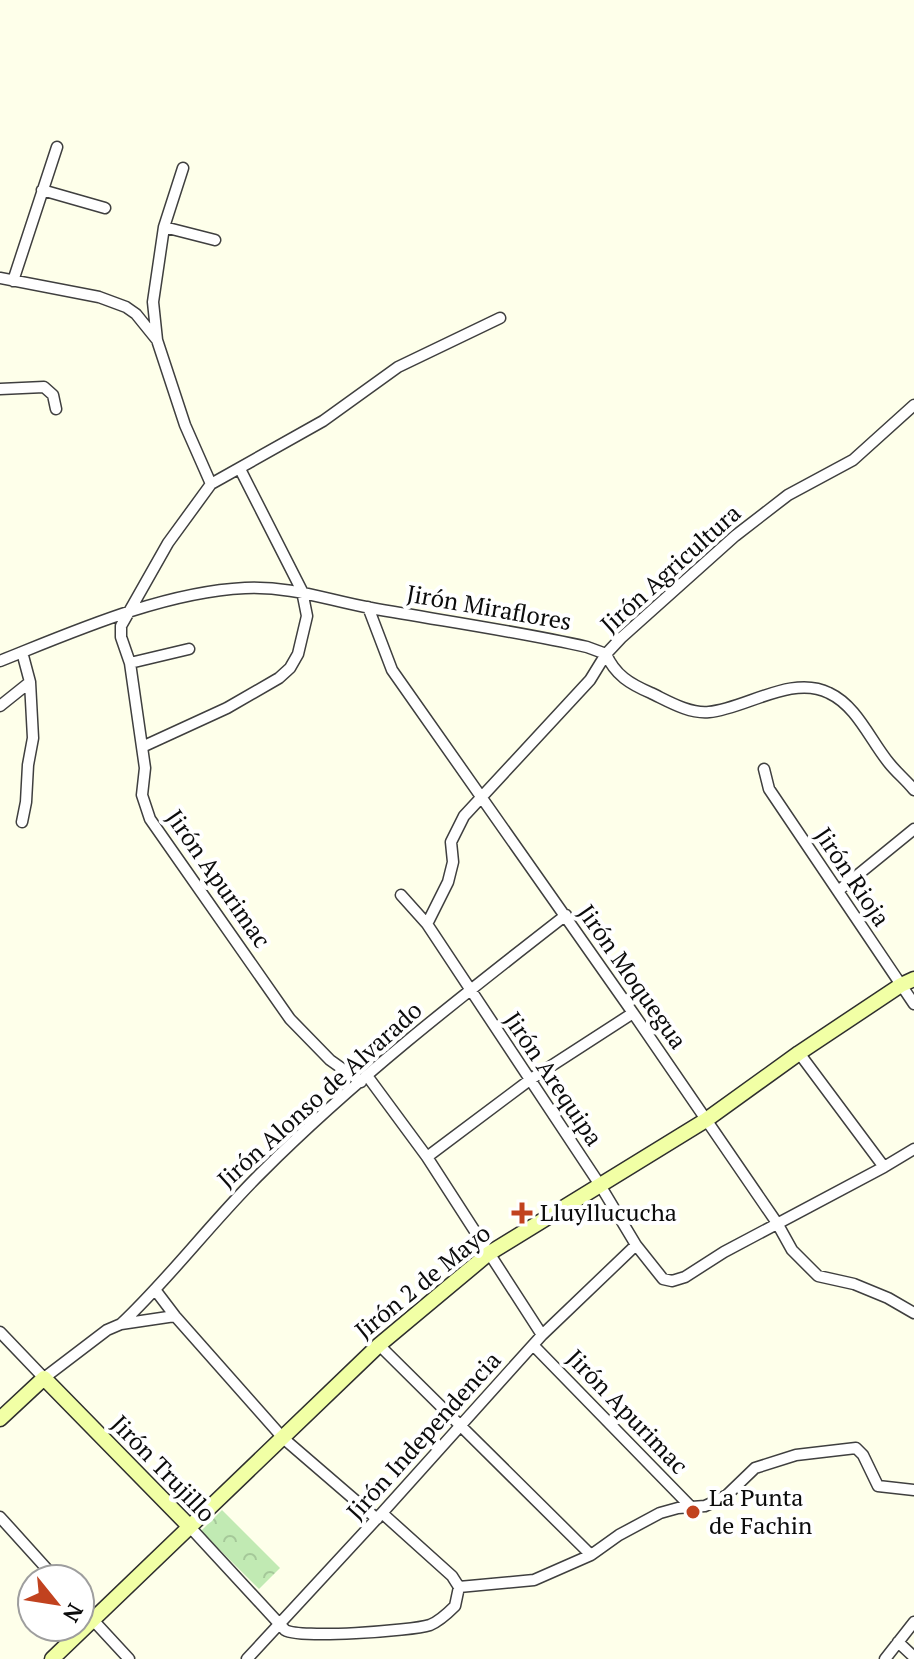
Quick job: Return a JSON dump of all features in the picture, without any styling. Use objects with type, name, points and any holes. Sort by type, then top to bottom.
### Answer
[{"type":"main road","name":"Jirón 2 de Mayo","points":[[96,1617],[379,1345],[488,1254],[706,1120],[799,1053],[907,982]]},
{"type":"main road","name":"Jirón Alonso de Alvarado","points":[[0,1419],[44,1378]]},
{"type":"main road","name":"Jirón Trujillo","points":[[44,1378],[189,1526]]},
{"type":"main road","name":"Jirón 2 de Mayo","points":[[52,1659],[69,1643]]},
{"type":"street","points":[[13,281],[57,147]]},
{"type":"street","points":[[183,168],[164,227],[153,302],[162,360],[185,425],[211,484]]},
{"type":"street","points":[[42,190],[105,208]]},
{"type":"street","points":[[164,227],[215,240]]},
{"type":"street","points":[[0,278],[99,297],[126,307],[136,314],[157,340]]},
{"type":"street","points":[[136,314],[143,306],[153,302]]},
{"type":"street","points":[[126,614],[168,543],[211,484],[323,421],[398,367],[500,318]]},
{"type":"street","points":[[0,389],[44,387],[53,395],[56,409]]},
{"type":"street","name":"Jirón Agricultura","points":[[427,924],[448,882],[453,862],[451,842],[464,816],[590,680],[606,654],[735,536],[788,495],[853,460],[914,405]]},
{"type":"street","points":[[142,747],[227,708],[279,678],[290,668],[298,654],[307,616],[302,591],[240,469]]},
{"type":"street","name":"Jirón Miraflores","points":[[0,661],[126,614],[245,588],[302,591],[368,607],[531,635],[606,654]]},
{"type":"street","name":"Jirón Moquegua","points":[[368,607],[392,670],[566,915],[777,1223],[792,1250],[818,1276],[854,1284],[914,1313]]},
{"type":"street","name":"Jirón Apurimac","points":[[126,614],[121,637],[130,663],[145,768],[142,795],[150,819],[290,1019],[330,1060],[364,1079],[427,1157],[542,1335]]},
{"type":"street","points":[[130,663],[189,649]]},
{"type":"street","points":[[22,652],[30,682],[33,738],[22,822]]},
{"type":"street","points":[[606,654],[612,666],[632,685],[692,711],[709,712],[784,691],[816,689],[830,693],[851,711],[890,765],[910,775],[914,790]]},
{"type":"street","points":[[0,706],[30,682]]},
{"type":"street","name":"Jirón Rioja","points":[[764,769],[769,789],[838,891],[907,982],[914,1004]]},
{"type":"street","points":[[838,891],[914,829]]},
{"type":"street","name":"Jirón Arequipa","points":[[401,895],[427,924],[531,1079],[636,1245],[663,1279],[672,1281],[685,1277],[777,1223]]},
{"type":"street","name":"Jirón Alonso de Alvarado","points":[[44,1378],[87,1344],[121,1324],[156,1291],[261,1172],[364,1079],[469,990],[566,915]]},
{"type":"street","points":[[427,1157],[531,1079],[633,1013]]},
{"type":"street","points":[[799,1053],[884,1167]]},
{"type":"street","points":[[777,1223],[914,1149]]},
{"type":"street","name":"Jirón Independencia","points":[[247,1659],[542,1335],[636,1245]]},
{"type":"street","points":[[156,1291],[283,1438],[452,1576],[459,1587],[534,1580],[591,1555],[619,1535],[660,1513],[705,1506],[727,1495],[755,1468],[796,1455],[856,1448],[863,1455],[878,1486],[914,1490]]},
{"type":"street","name":"Jirón Alonso de Alvarado","points":[[121,1324],[175,1316]]},
{"type":"street","name":"Jirón Trujillo","points":[[0,1332],[44,1378]]},
{"type":"street","points":[[379,1345],[591,1555]]},
{"type":"street","name":"Jirón Apurimac","points":[[533,1345],[692,1508]]},
{"type":"street","points":[[0,1517],[42,1563]]},
{"type":"street","name":"Jirón Trujillo","points":[[189,1526],[279,1624],[294,1635],[415,1628],[432,1624],[455,1606],[459,1587]]},
{"type":"street","points":[[885,1659],[914,1622]]},
{"type":"street","points":[[96,1623],[129,1659]]},
{"type":"street","points":[[898,1642],[914,1657]]},
{"type":"green space","points":[[222,1510],[280,1568],[259,1589],[201,1531]]},
{"type":"place","name":"Lluyllucucha","points":[[522,1213]]},
{"type":"place","name":"La Punta de Fachin","points":[[693,1512]]}]
